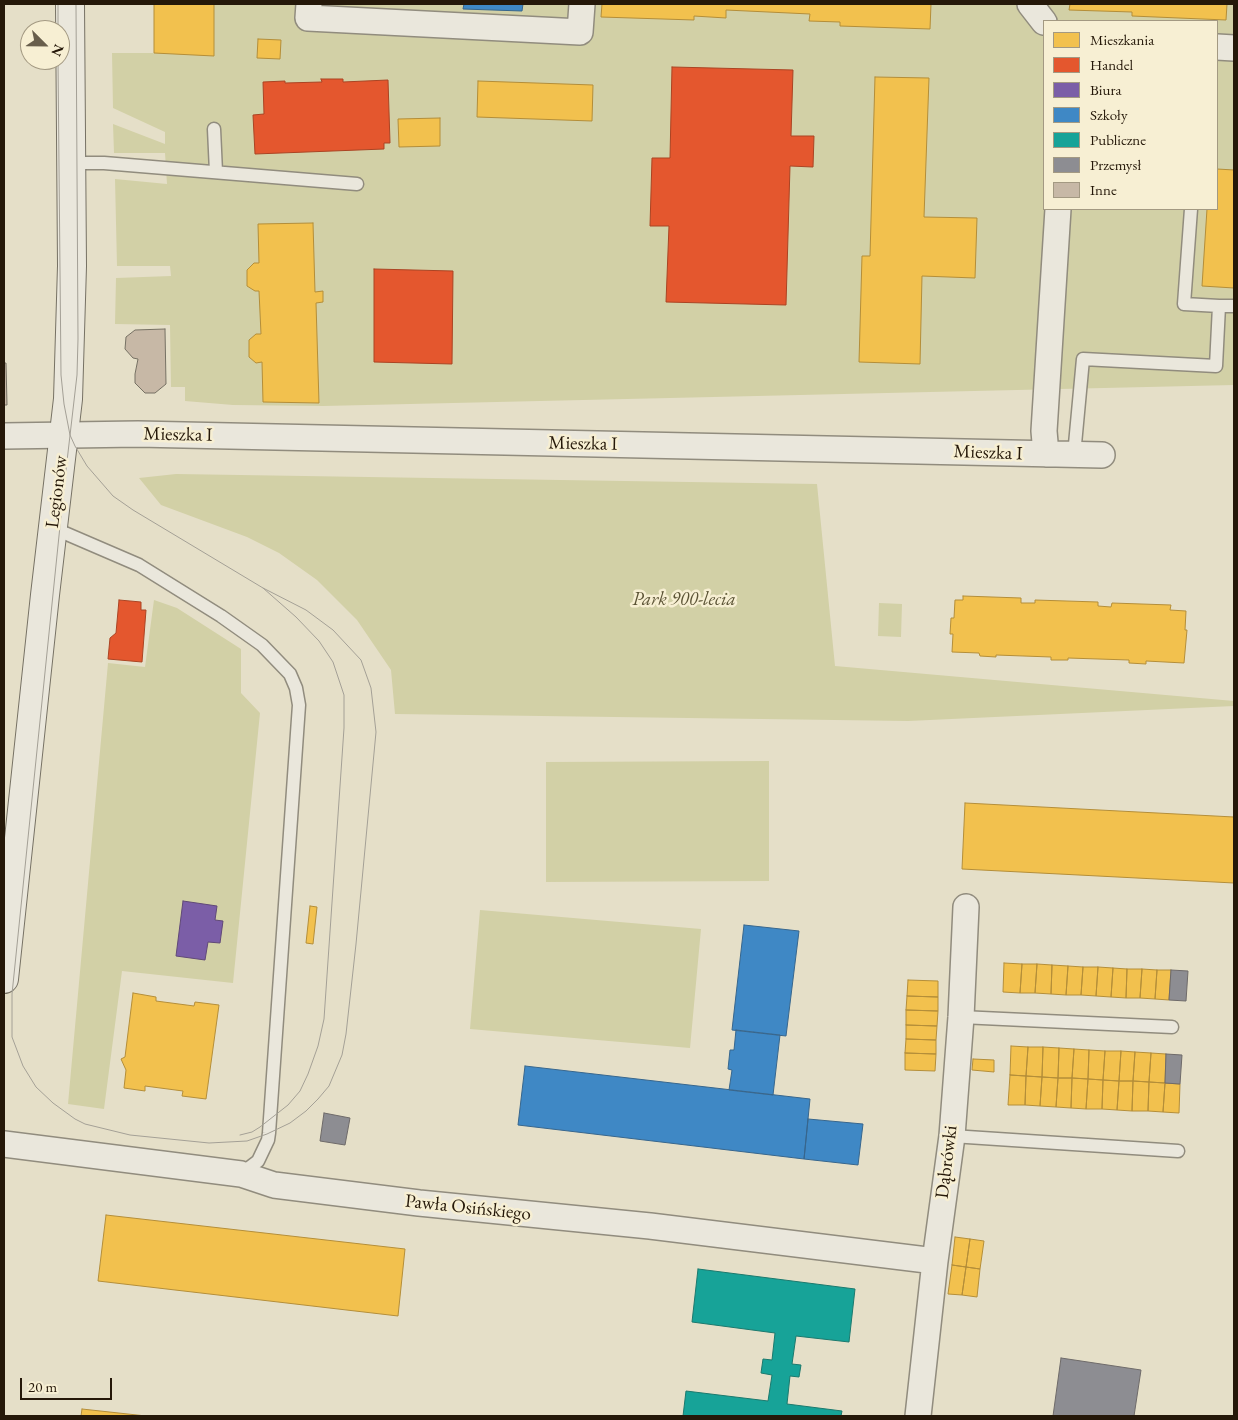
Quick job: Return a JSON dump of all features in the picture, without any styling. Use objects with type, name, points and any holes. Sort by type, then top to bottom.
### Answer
[{"type":"street","name":"Legionów","points":[[4,979],[68,399],[72,266],[70,4]]},
{"type":"street","points":[[308,4],[308,18],[580,32],[582,4]]},
{"type":"street","points":[[1030,4],[1043,21]]},
{"type":"street","points":[[1218,48],[1234,48]]},
{"type":"street","points":[[1046,454],[1044,431],[1058,210]]},
{"type":"street","name":"Mieszka I","points":[[4,436],[158,435],[1102,455]]},
{"type":"street","name":"Dąbrówki","points":[[918,1416],[935,1260],[952,1136],[961,1017],[966,907]]},
{"type":"street","name":"Pawła Osińskiego","points":[[4,1144],[241,1174],[274,1185],[303,1189],[419,1203],[650,1226],[935,1260]]},
{"type":"lane","points":[[214,129],[216,172]]},
{"type":"lane","points":[[71,163],[104,162],[357,184]]},
{"type":"lane","points":[[1191,210],[1184,304],[1234,306]]},
{"type":"lane","points":[[1074,455],[1083,359],[1216,366],[1219,306]]},
{"type":"lane","points":[[53,528],[139,565],[221,616],[262,645],[290,674],[296,688],[299,705],[269,1133],[268,1140],[258,1161],[241,1174]]},
{"type":"lane","points":[[961,1017],[1172,1027]]},
{"type":"lane","points":[[952,1136],[1178,1151]]},
{"type":"green space","points":[[159,4],[1234,4],[1234,385],[323,406],[233,405],[185,401],[185,387],[171,387],[170,325],[115,324],[116,278],[171,276],[170,266],[117,266],[115,179],[167,184],[165,153],[114,153],[113,124],[165,144],[165,132],[113,108],[112,53],[161,53]]},
{"type":"green space","name":"Park 900-lecia","points":[[176,474],[817,484],[835,666],[1234,701],[1234,706],[908,721],[395,714],[391,670],[357,620],[317,580],[279,553],[247,537],[161,505],[139,478]]},
{"type":"green space","points":[[154,600],[177,608],[241,649],[241,693],[260,713],[233,983],[122,971],[104,1109],[68,1104],[108,663],[145,667]]},
{"type":"green space","points":[[879,603],[902,604],[901,637],[878,636]]},
{"type":"green space","points":[[769,761],[769,881],[546,882],[546,762]]},
{"type":"green space","points":[[480,910],[701,929],[690,1048],[470,1029]]},
{"type":"building: Mieszkania","points":[[154,4],[214,4],[214,56],[154,53]]},
{"type":"building: Mieszkania","points":[[602,4],[931,4],[930,29],[840,26],[840,22],[809,21],[810,14],[726,10],[726,18],[694,16],[694,20],[601,17]]},
{"type":"building: Mieszkania","points":[[1070,4],[1227,4],[1226,20],[1132,16],[1132,12],[1069,10]]},
{"type":"building: Mieszkania","points":[[258,39],[281,40],[280,59],[257,58]]},
{"type":"building: Mieszkania","points":[[875,77],[929,78],[924,217],[977,218],[975,278],[922,276],[920,364],[859,362],[862,256],[870,256]]},
{"type":"building: Mieszkania","points":[[478,81],[593,85],[592,121],[477,117]]},
{"type":"building: Mieszkania","points":[[440,118],[440,146],[399,147],[398,119]]},
{"type":"building: Mieszkania","points":[[1218,169],[1234,170],[1234,288],[1202,286],[1207,210],[1218,210]]},
{"type":"building: Mieszkania","points":[[313,223],[315,292],[323,291],[323,302],[316,303],[319,403],[263,402],[262,362],[256,363],[249,357],[249,340],[256,334],[261,334],[259,291],[255,291],[247,286],[247,270],[254,263],[259,263],[258,224]]},
{"type":"building: Mieszkania","points":[[963,596],[1021,598],[1021,603],[1035,603],[1035,600],[1098,602],[1098,606],[1111,607],[1112,603],[1171,605],[1170,610],[1186,611],[1185,630],[1187,630],[1184,663],[1146,661],[1146,664],[1129,663],[1129,660],[1068,658],[1068,660],[1051,660],[1051,657],[996,655],[996,657],[980,656],[979,653],[952,652],[953,634],[950,634],[951,618],[954,618],[955,600],[963,600]]},
{"type":"building: Mieszkania","points":[[965,803],[1234,817],[1234,883],[962,869]]},
{"type":"building: Mieszkania","points":[[310,906],[317,907],[313,944],[306,943]]},
{"type":"building: Mieszkania","points":[[1004,963],[1022,964],[1020,993],[1003,992]]},
{"type":"building: Mieszkania","points":[[1022,964],[1037,964],[1035,993],[1020,993]]},
{"type":"building: Mieszkania","points":[[1037,964],[1052,965],[1051,994],[1035,993]]},
{"type":"building: Mieszkania","points":[[1052,965],[1068,966],[1066,995],[1051,994]]},
{"type":"building: Mieszkania","points":[[1068,966],[1083,967],[1081,995],[1066,995]]},
{"type":"building: Mieszkania","points":[[1083,967],[1098,967],[1096,996],[1081,995]]},
{"type":"building: Mieszkania","points":[[1098,967],[1113,968],[1111,997],[1096,996]]},
{"type":"building: Mieszkania","points":[[1113,968],[1127,969],[1126,998],[1111,997]]},
{"type":"building: Mieszkania","points":[[1127,969],[1142,969],[1140,998],[1126,998]]},
{"type":"building: Mieszkania","points":[[1142,969],[1157,970],[1155,999],[1140,998]]},
{"type":"building: Mieszkania","points":[[1157,970],[1171,970],[1169,1000],[1155,999]]},
{"type":"building: Mieszkania","points":[[908,980],[938,981],[938,997],[907,996]]},
{"type":"building: Mieszkania","points":[[133,993],[156,997],[156,1001],[194,1006],[195,1002],[219,1005],[206,1099],[182,1096],[183,1091],[145,1086],[145,1091],[124,1088],[126,1070],[121,1059],[125,1057]]},
{"type":"building: Mieszkania","points":[[907,996],[938,997],[938,1011],[906,1010]]},
{"type":"building: Mieszkania","points":[[906,1010],[938,1011],[937,1026],[906,1025]]},
{"type":"building: Mieszkania","points":[[906,1025],[937,1026],[936,1040],[906,1039]]},
{"type":"building: Mieszkania","points":[[906,1039],[936,1040],[936,1054],[905,1053]]},
{"type":"building: Mieszkania","points":[[1011,1046],[1028,1047],[1026,1076],[1010,1075]]},
{"type":"building: Mieszkania","points":[[1028,1047],[1043,1047],[1042,1077],[1026,1076]]},
{"type":"building: Mieszkania","points":[[1043,1047],[1059,1048],[1058,1078],[1042,1077]]},
{"type":"building: Mieszkania","points":[[1059,1048],[1074,1049],[1072,1078],[1058,1078]]},
{"type":"building: Mieszkania","points":[[1074,1049],[1089,1050],[1088,1079],[1072,1078]]},
{"type":"building: Mieszkania","points":[[1089,1050],[1105,1051],[1103,1080],[1088,1079]]},
{"type":"building: Mieszkania","points":[[1105,1051],[1121,1051],[1119,1081],[1103,1080]]},
{"type":"building: Mieszkania","points":[[1121,1051],[1135,1052],[1133,1081],[1119,1081]]},
{"type":"building: Mieszkania","points":[[1135,1052],[1151,1053],[1149,1082],[1133,1081]]},
{"type":"building: Mieszkania","points":[[905,1053],[936,1054],[935,1071],[905,1070]]},
{"type":"building: Mieszkania","points":[[1151,1053],[1166,1054],[1165,1083],[1149,1082]]},
{"type":"building: Mieszkania","points":[[973,1059],[994,1060],[994,1072],[972,1070]]},
{"type":"building: Mieszkania","points":[[1010,1075],[1026,1076],[1025,1105],[1008,1105]]},
{"type":"building: Mieszkania","points":[[1026,1076],[1042,1077],[1040,1106],[1025,1105]]},
{"type":"building: Mieszkania","points":[[1042,1077],[1058,1078],[1056,1107],[1040,1106]]},
{"type":"building: Mieszkania","points":[[1058,1078],[1072,1078],[1071,1108],[1056,1107]]},
{"type":"building: Mieszkania","points":[[1072,1078],[1088,1079],[1086,1109],[1071,1108]]},
{"type":"building: Mieszkania","points":[[1088,1079],[1103,1080],[1102,1109],[1086,1109]]},
{"type":"building: Mieszkania","points":[[1103,1080],[1119,1081],[1117,1110],[1102,1109]]},
{"type":"building: Mieszkania","points":[[1119,1081],[1133,1081],[1132,1111],[1117,1110]]},
{"type":"building: Mieszkania","points":[[1133,1081],[1149,1082],[1148,1111],[1132,1111]]},
{"type":"building: Mieszkania","points":[[1149,1082],[1165,1083],[1163,1112],[1148,1111]]},
{"type":"building: Mieszkania","points":[[1165,1083],[1180,1084],[1179,1113],[1163,1112]]},
{"type":"building: Mieszkania","points":[[106,1215],[405,1249],[398,1316],[98,1281]]},
{"type":"building: Mieszkania","points":[[955,1237],[970,1239],[966,1267],[952,1265]]},
{"type":"building: Mieszkania","points":[[970,1239],[984,1241],[980,1269],[966,1267]]},
{"type":"building: Mieszkania","points":[[952,1265],[966,1267],[962,1295],[948,1294]]},
{"type":"building: Mieszkania","points":[[966,1267],[980,1269],[977,1297],[962,1295]]},
{"type":"building: Mieszkania","points":[[82,1409],[146,1416],[81,1416]]},
{"type":"building: Handel","points":[[672,67],[793,70],[791,136],[814,136],[813,167],[790,166],[786,305],[666,302],[669,226],[650,226],[652,158],[670,158]]},
{"type":"building: Handel","points":[[321,79],[343,79],[343,82],[388,80],[390,143],[384,143],[384,149],[255,154],[253,115],[264,114],[263,82],[322,82]]},
{"type":"building: Handel","points":[[374,269],[453,271],[452,364],[374,362]]},
{"type":"building: Handel","points":[[119,600],[141,602],[141,610],[146,610],[142,662],[108,659],[110,638],[116,633]]},
{"type":"building: Biura","points":[[183,901],[217,906],[215,920],[223,921],[220,943],[208,942],[205,960],[176,956]]},
{"type":"building: Szkoły","points":[[464,4],[523,4],[522,11],[463,9]]},
{"type":"building: Szkoły","points":[[744,925],[799,931],[786,1036],[732,1030]]},
{"type":"building: Szkoły","points":[[736,1030],[780,1035],[773,1095],[729,1090],[732,1070],[728,1069],[730,1050],[734,1050]]},
{"type":"building: Szkoły","points":[[525,1066],[810,1099],[804,1159],[518,1125]]},
{"type":"building: Szkoły","points":[[808,1119],[863,1124],[858,1165],[804,1159]]},
{"type":"building: Publiczne","points":[[698,1269],[855,1289],[849,1342],[796,1336],[792,1364],[801,1365],[799,1377],[790,1376],[787,1404],[842,1411],[841,1416],[683,1416],[686,1391],[768,1401],[772,1375],[761,1373],[763,1359],[772,1360],[775,1333],[692,1322]]},
{"type":"building: Przemysł","points":[[1171,970],[1188,971],[1186,1001],[1169,1000]]},
{"type":"building: Przemysł","points":[[1166,1054],[1182,1055],[1180,1084],[1165,1083]]},
{"type":"building: Przemysł","points":[[324,1113],[350,1118],[345,1145],[320,1141]]},
{"type":"building: Przemysł","points":[[1061,1358],[1141,1370],[1134,1416],[1053,1416]]},
{"type":"building: Inne","points":[[165,329],[166,384],[155,393],[145,393],[135,383],[138,359],[133,358],[125,349],[126,337],[135,330]]},
{"type":"building: Inne","points":[[4,363],[6,363],[7,405],[4,405]]},
{"type":"tram line","points":[[58,4],[58,20]]},
{"type":"tram line","points":[[76,4],[77,375],[12,994],[12,1037],[23,1066],[36,1087],[53,1103],[85,1124],[130,1135],[209,1143],[247,1141],[290,1123],[306,1111],[329,1086],[342,1055],[356,944],[376,732],[371,688],[361,660],[333,630],[306,610],[263,588]]},
{"type":"tram line","points":[[58,70],[61,375],[70,435],[75,446],[87,466],[113,496],[263,588],[296,617],[319,641],[333,662],[344,695],[344,728],[324,1019],[318,1046],[300,1091],[288,1105],[260,1127],[252,1132],[240,1135]]}]
